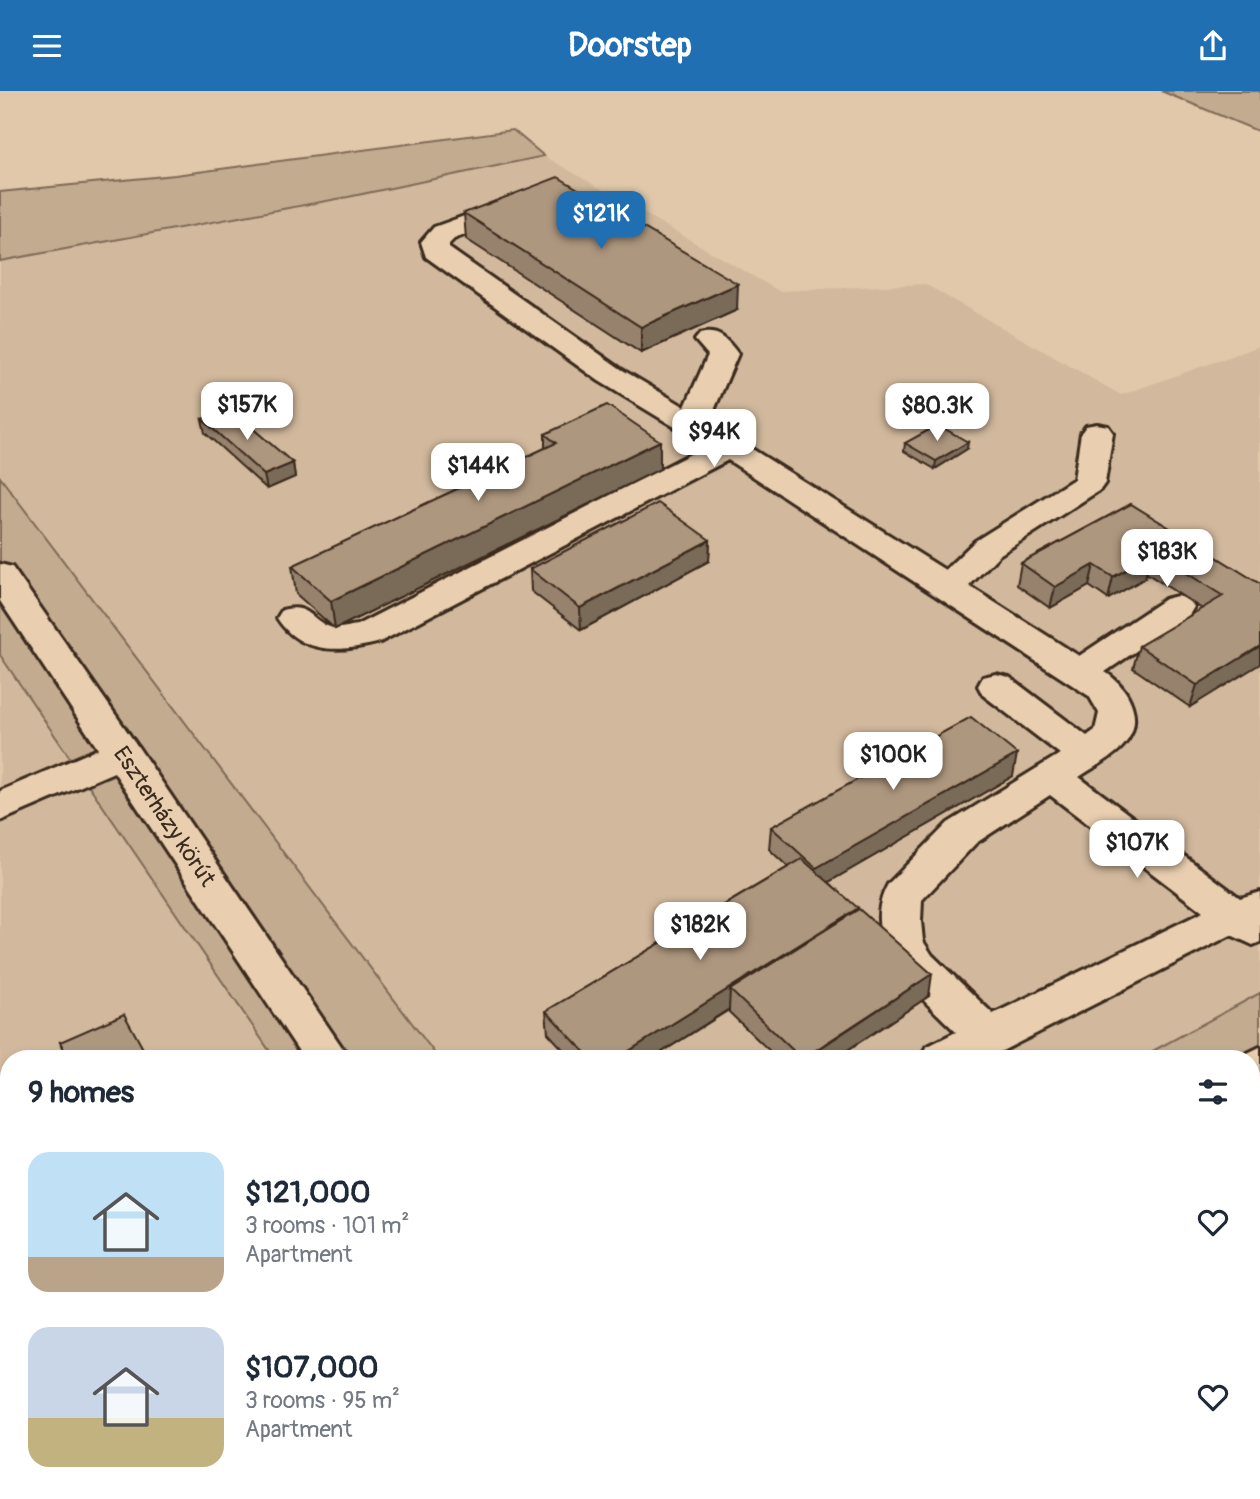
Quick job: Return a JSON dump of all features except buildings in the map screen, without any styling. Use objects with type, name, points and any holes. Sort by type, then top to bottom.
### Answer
[{"type":"street","points":[[523,203],[444,233],[435,242],[436,251],[610,375],[729,447],[1080,672],[1102,687],[1113,701],[1117,713],[1112,735],[1087,755],[962,833],[902,895],[900,921],[903,943],[916,966],[989,1038]]},
{"type":"street","points":[[692,426],[723,354],[710,340]]},
{"type":"street","points":[[948,587],[987,548],[1089,483],[1097,433]]},
{"type":"street","points":[[294,618],[323,639],[343,640],[368,633],[729,447]]},
{"type":"street","name":"Eszterházy körút","points":[[0,575],[322,1050]]},
{"type":"street","points":[[1080,672],[1177,607]]},
{"type":"street","points":[[996,686],[1087,755]]},
{"type":"street","points":[[0,807],[123,753]]},
{"type":"street","points":[[1051,776],[1251,919]]},
{"type":"street","points":[[962,1050],[1251,919]]},
{"type":"shaded area","points":[[1161,91],[1260,91],[1260,132]]},
{"type":"shaded area","points":[[513,130],[544,156],[348,197],[0,261],[0,192],[175,175]]},
{"type":"shaded area","points":[[544,156],[779,291],[925,284],[1121,395],[1260,346],[1260,993],[1155,1050],[432,1050],[0,477],[0,261],[348,197]]},
{"type":"shaded area","points":[[0,477],[432,1050],[269,1050],[0,655]]},
{"type":"shaded area","points":[[0,655],[269,1050],[0,1050]]},
{"type":"shaded area","points":[[1260,993],[1260,1050],[1155,1050]]}]
